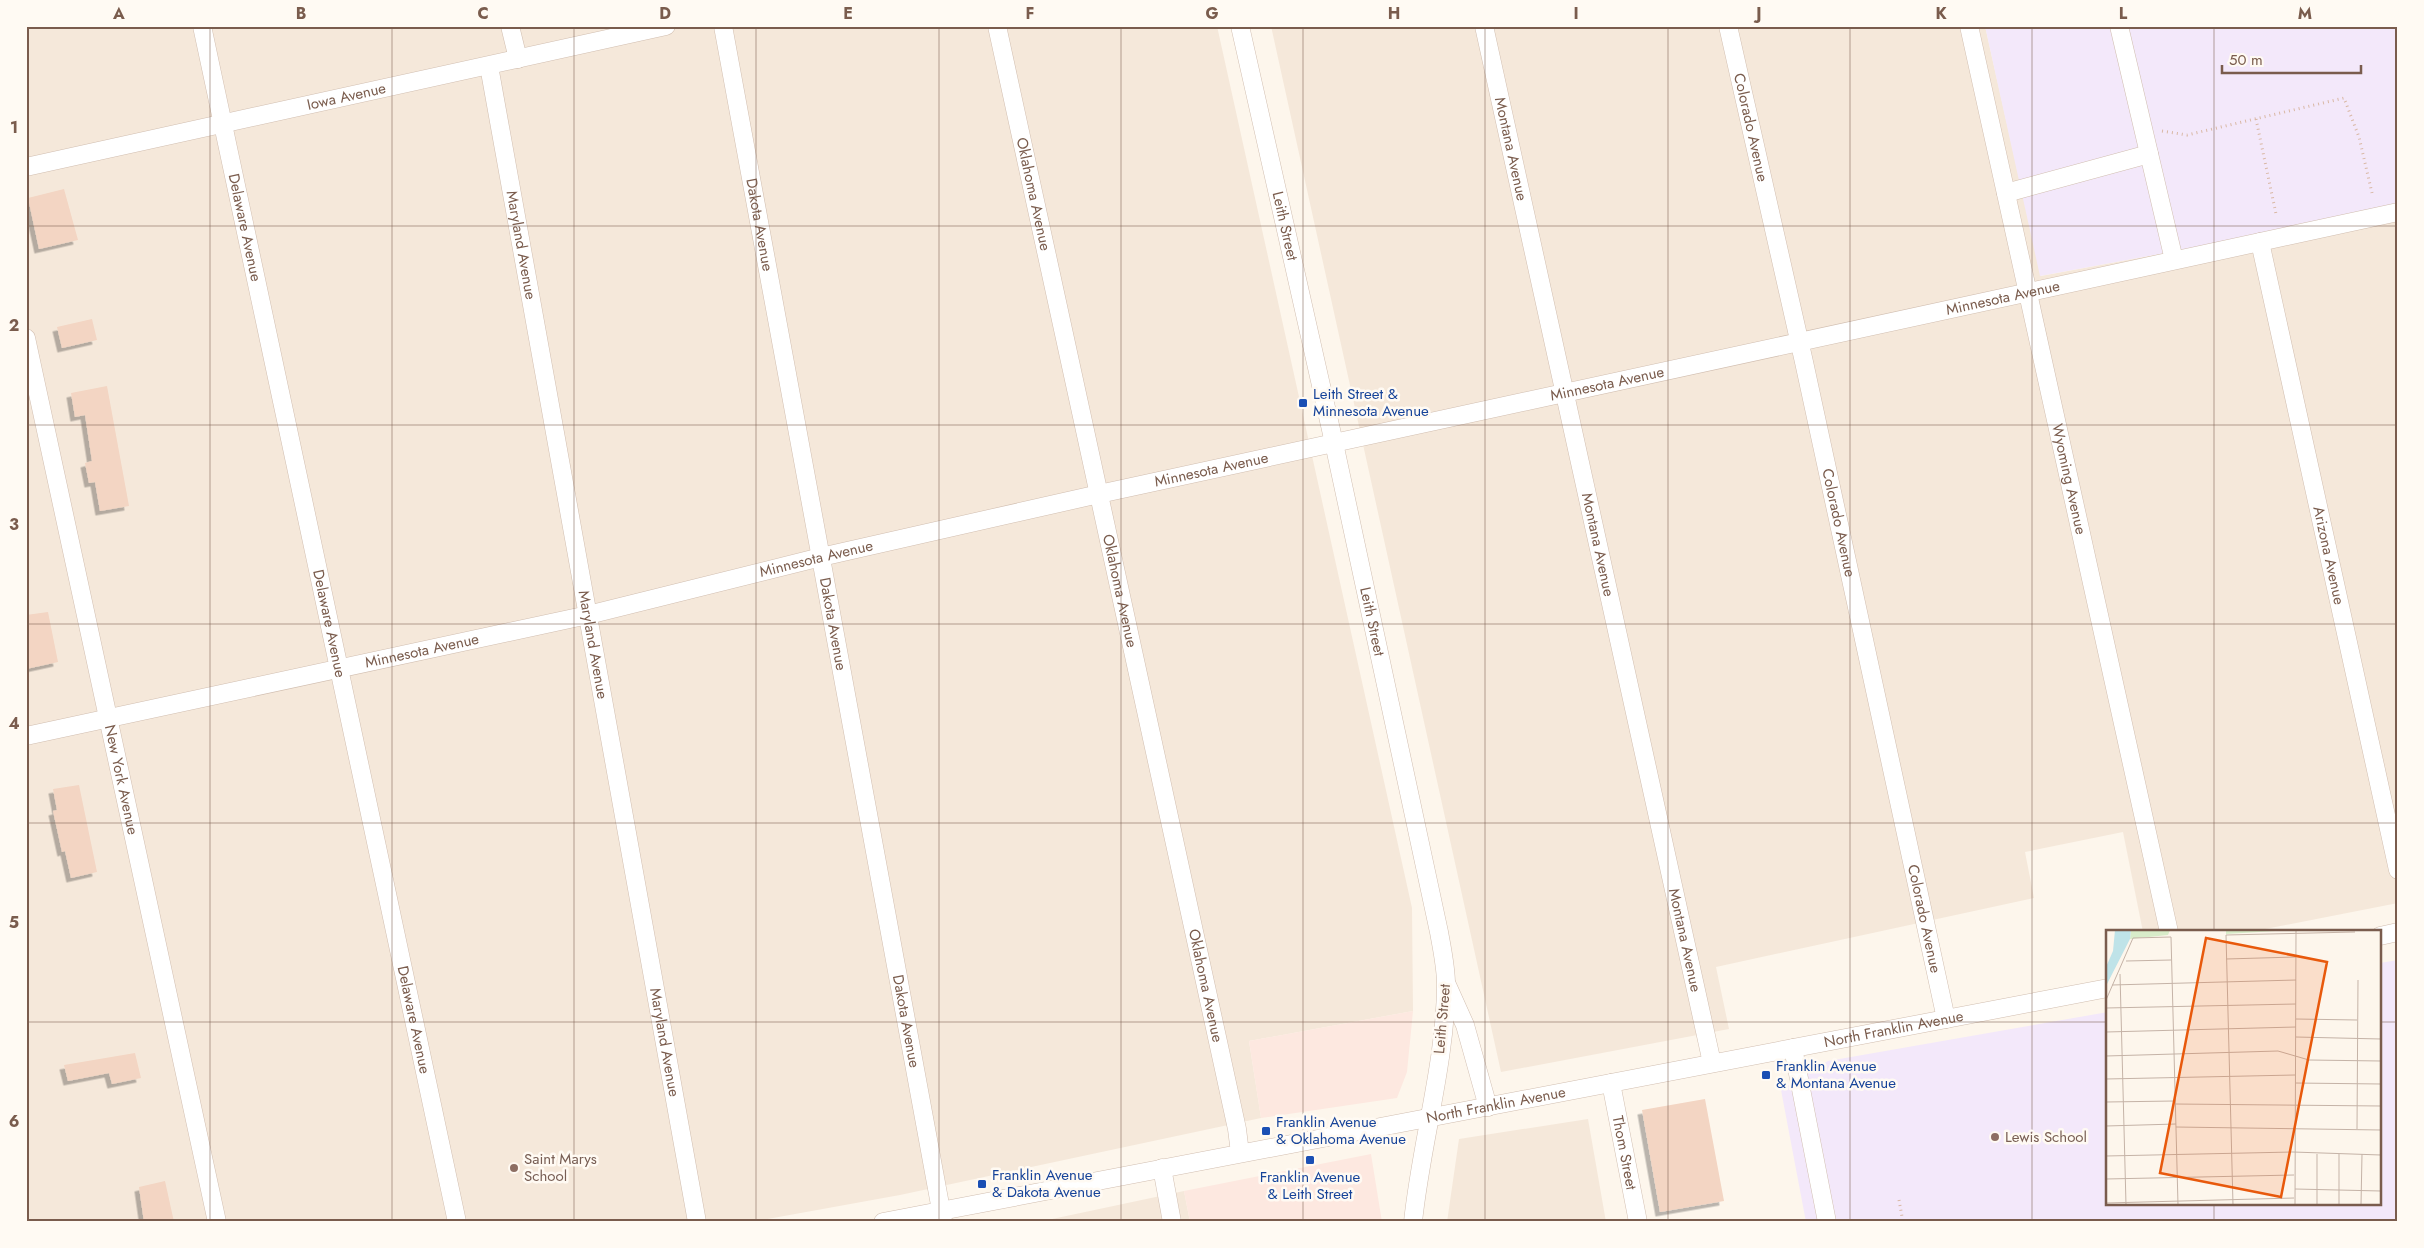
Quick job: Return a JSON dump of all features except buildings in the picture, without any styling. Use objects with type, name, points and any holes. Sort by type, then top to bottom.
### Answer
[{"type":"street","name":"Delaware Avenue","points":[[202,26],[457,1222]]},
{"type":"street","points":[[510,26],[518,59]]},
{"type":"street","name":"Iowa Avenue","points":[[26,168],[666,26]]},
{"type":"street","name":"Dakota Avenue","points":[[723,26],[942,1216]]},
{"type":"street","name":"Oklahoma Avenue","points":[[997,26],[1240,1154]]},
{"type":"street","name":"Leith Street","points":[[1240,26],[1334,443],[1439,932],[1446,983],[1443,1035],[1428,1117],[1414,1222]]},
{"type":"street","name":"Montana Avenue","points":[[1484,26],[1712,1064]]},
{"type":"street","name":"Colorado Avenue","points":[[1728,26],[1799,342],[1946,1019]]},
{"type":"street","name":"Wyoming Avenue","points":[[1969,26],[2169,930]]},
{"type":"street","points":[[2120,26],[2174,260]]},
{"type":"street","name":"Maryland Avenue","points":[[489,66],[697,1222]]},
{"type":"street","points":[[2006,193],[2149,154]]},
{"type":"street","name":"Minnesota Avenue","points":[[26,736],[588,615],[821,558],[1099,494],[2398,212]]},
{"type":"street","name":"Arizona Avenue","points":[[2260,242],[2398,870]]},
{"type":"street","name":"New York Avenue","points":[[26,338],[217,1222]]},
{"type":"street","points":[[2382,936],[2398,932]]},
{"type":"street","points":[[1446,983],[1465,1025],[1488,1107]]},
{"type":"street","name":"North Franklin Avenue","points":[[883,1222],[942,1216],[1162,1168],[2106,988]]},
{"type":"street","points":[[1793,1048],[1827,1222]]},
{"type":"street","name":"Thom Street","points":[[1611,1083],[1638,1222]]},
{"type":"street","points":[[1162,1168],[1172,1222]]},
{"type":"path","points":[[2156,131],[2187,135],[2344,98],[2358,137],[2372,193]]},
{"type":"path","points":[[2256,119],[2276,214]]},
{"type":"path","points":[[1899,1200],[1904,1222]]},
{"type":"shaded area","points":[[26,26],[1217,26],[1412,908],[1413,1011],[1249,1041],[1261,1118],[900,1195],[751,1222],[26,1222]]},
{"type":"shaded area","points":[[1271,26],[1985,26],[2041,276],[2398,210],[2398,903],[2260,930],[2143,930],[2123,832],[2025,852],[2034,898],[1716,967],[1729,1029],[1501,1072]]},
{"type":"shaded area","points":[[1985,26],[2398,26],[2398,210],[2040,276]]},
{"type":"shaded area","points":[[2398,960],[2398,1222],[1806,1222],[1781,1090],[1828,1061],[2106,1012],[2106,1206],[2382,1206],[2382,963]]},
{"type":"shaded area","points":[[1413,1011],[1407,1072],[1397,1098],[1261,1118],[1249,1041]]},
{"type":"shaded area","points":[[1588,1119],[1606,1222],[1447,1222],[1459,1139]]},
{"type":"shaded area","points":[[1371,1154],[1382,1222],[1190,1222],[1184,1191]]},
{"type":"shaded area","points":[[1184,1191],[1190,1222],[1038,1222]]},
{"type":"place","name":"Leith Street & Minnesota Avenue","points":[[1303,403]]},
{"type":"place","name":"Franklin Avenue & Montana Avenue","points":[[1766,1075]]},
{"type":"place","name":"Franklin Avenue & Oklahoma Avenue","points":[[1266,1131]]},
{"type":"place","name":"Lewis School","points":[[1995,1137]]},
{"type":"place","name":"Franklin Avenue & Leith Street","points":[[1310,1160]]},
{"type":"place","name":"Saint Marys School","points":[[514,1168]]},
{"type":"place","name":"Franklin Avenue & Dakota Avenue","points":[[982,1184]]}]
